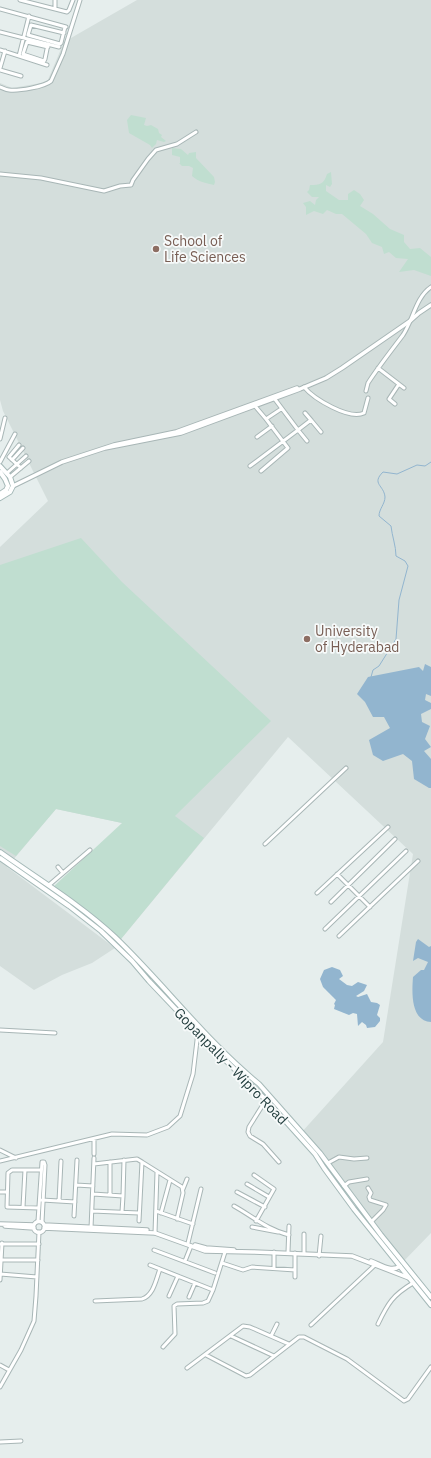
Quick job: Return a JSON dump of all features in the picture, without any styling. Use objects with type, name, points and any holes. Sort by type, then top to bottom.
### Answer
[{"type":"main road","points":[[0,466],[8,487],[0,494]]},
{"type":"main road","points":[[0,472],[3,475],[10,477],[13,486],[10,492],[0,498]]},
{"type":"main road","name":"Gopanpally - Wipro Road","points":[[0,852],[49,885],[108,932],[135,957],[199,1026],[259,1084],[307,1137],[328,1163],[400,1266],[431,1305]]},
{"type":"main road","name":"Gopanpally - Wipro Road","points":[[0,858],[69,906],[132,961],[198,1032],[271,1105],[315,1154],[324,1168],[431,1297]]},
{"type":"main road","points":[[105,936],[108,932]]},
{"type":"main road","points":[[271,1105],[274,1100]]},
{"type":"street","points":[[20,0],[68,12],[73,0]]},
{"type":"street","points":[[36,4],[38,0]]},
{"type":"street","points":[[55,0],[55,9]]},
{"type":"street","points":[[0,87],[10,90],[48,84],[63,54],[80,0]]},
{"type":"street","points":[[0,9],[66,27],[64,33],[60,44],[28,35],[31,25],[64,33]]},
{"type":"street","points":[[19,56],[29,16]]},
{"type":"street","points":[[0,32],[48,46]]},
{"type":"street","points":[[48,46],[44,60],[23,54],[27,42],[59,47]]},
{"type":"street","points":[[0,50],[48,65]]},
{"type":"street","points":[[5,51],[0,69],[21,76]]},
{"type":"street","points":[[0,174],[41,178],[104,191],[120,186],[131,185],[148,159],[156,150],[177,144],[196,132]]},
{"type":"street","points":[[366,391],[368,383],[404,333],[419,300],[431,287]]},
{"type":"street","points":[[13,486],[62,462],[114,445],[176,432],[326,378],[431,305]]},
{"type":"street","points":[[378,368],[404,388]]},
{"type":"street","points":[[394,404],[389,399],[399,384]]},
{"type":"street","points":[[304,387],[323,402],[343,412],[359,416],[364,413],[368,398]]},
{"type":"street","points":[[105,448],[181,433],[255,406],[274,397]]},
{"type":"street","points":[[274,397],[281,409],[307,441]]},
{"type":"street","points":[[255,406],[288,446],[288,450],[261,471]]},
{"type":"street","points":[[266,419],[281,409]]},
{"type":"street","points":[[305,413],[321,432]]},
{"type":"street","points":[[0,438],[5,418]]},
{"type":"street","points":[[250,466],[311,420]]},
{"type":"street","points":[[257,438],[272,426]]},
{"type":"street","points":[[0,462],[15,434]]},
{"type":"street","points":[[20,445],[9,457],[21,468]]},
{"type":"street","points":[[12,460],[23,448]]},
{"type":"street","points":[[3,475],[26,456]]},
{"type":"street","points":[[10,477],[29,461]]},
{"type":"street","points":[[265,844],[346,768]]},
{"type":"street","points":[[317,893],[388,827]]},
{"type":"street","points":[[331,902],[395,839]]},
{"type":"street","points":[[49,885],[90,850]]},
{"type":"street","points":[[325,929],[406,851]]},
{"type":"street","points":[[339,936],[418,861]]},
{"type":"street","points":[[58,867],[63,873]]},
{"type":"street","points":[[338,874],[370,907]]},
{"type":"street","points":[[0,1030],[55,1033]]},
{"type":"street","points":[[0,1161],[112,1134],[147,1135],[173,1124],[180,1116],[192,1079],[196,1060],[198,1032]]},
{"type":"street","points":[[266,1100],[248,1132],[253,1139],[263,1144],[270,1150],[280,1162]]},
{"type":"street","points":[[91,1229],[94,1139]]},
{"type":"street","points":[[0,1150],[16,1158]]},
{"type":"street","points":[[328,1163],[339,1157],[354,1159],[367,1158]]},
{"type":"street","points":[[94,1164],[136,1159],[183,1189]]},
{"type":"street","points":[[74,1216],[77,1160]]},
{"type":"street","points":[[122,1212],[124,1160]]},
{"type":"street","points":[[59,1201],[61,1161]]},
{"type":"street","points":[[39,1232],[43,1231],[39,1208],[41,1200],[44,1162],[42,1162],[41,1200],[42,1224]]},
{"type":"street","points":[[110,1162],[110,1195]]},
{"type":"street","points":[[139,1221],[142,1162]]},
{"type":"street","points":[[23,1207],[25,1170]]},
{"type":"street","points":[[39,1208],[7,1207],[7,1192],[9,1171],[42,1170]]},
{"type":"street","points":[[155,1232],[157,1172]]},
{"type":"street","points":[[254,1175],[274,1189],[256,1221]]},
{"type":"street","points":[[177,1219],[183,1189],[187,1179]]},
{"type":"street","points":[[344,1186],[349,1182],[367,1179]]},
{"type":"street","points":[[161,1213],[170,1180]]},
{"type":"street","points":[[247,1184],[269,1197]]},
{"type":"street","points":[[76,1185],[93,1186]]},
{"type":"street","points":[[366,1219],[383,1210],[386,1205],[370,1200],[369,1197],[371,1193],[368,1188]]},
{"type":"street","points":[[188,1243],[201,1189]]},
{"type":"street","points":[[0,1192],[7,1192]]},
{"type":"street","points":[[237,1192],[265,1207]]},
{"type":"street","points":[[93,1194],[123,1196]]},
{"type":"street","points":[[41,1200],[75,1202]]},
{"type":"street","points":[[234,1206],[256,1221],[282,1233]]},
{"type":"street","points":[[92,1211],[139,1213]]},
{"type":"street","points":[[156,1211],[193,1224]]},
{"type":"street","points":[[0,1225],[34,1226],[42,1224],[91,1229],[155,1232],[188,1243],[213,1249],[352,1256],[409,1278]]},
{"type":"street","points":[[0,1387],[21,1350],[34,1321],[39,1232],[36,1231],[34,1226]]},
{"type":"street","points":[[288,1252],[289,1226]]},
{"type":"street","points":[[252,1227],[289,1235]]},
{"type":"street","points":[[155,1232],[205,1251],[288,1252],[319,1255],[352,1254],[391,1269],[396,1269],[400,1266]]},
{"type":"street","points":[[304,1234],[304,1253]]},
{"type":"street","points":[[319,1255],[321,1236]]},
{"type":"street","points":[[0,1280],[2,1260],[1,1243],[39,1244]]},
{"type":"street","points":[[185,1262],[191,1246]]},
{"type":"street","points":[[154,1250],[215,1273]]},
{"type":"street","points":[[163,1347],[175,1334],[174,1306],[206,1302],[210,1298],[225,1252]]},
{"type":"street","points":[[274,1252],[274,1268]]},
{"type":"street","points":[[295,1253],[295,1277]]},
{"type":"street","points":[[2,1260],[38,1260]]},
{"type":"street","points":[[222,1263],[244,1270],[252,1267],[295,1270]]},
{"type":"street","points":[[150,1265],[213,1290]]},
{"type":"street","points":[[311,1325],[375,1265]]},
{"type":"street","points":[[95,1300],[142,1299],[147,1297],[152,1290],[160,1269]]},
{"type":"street","points":[[0,1275],[37,1277]]},
{"type":"street","points":[[169,1296],[178,1276]]},
{"type":"street","points":[[189,1296],[195,1283]]},
{"type":"street","points":[[378,1324],[387,1306],[398,1292],[413,1283]]},
{"type":"street","points":[[271,1336],[277,1324]]},
{"type":"street","points":[[187,1368],[243,1326],[289,1344]]},
{"type":"street","points":[[231,1336],[274,1356]]},
{"type":"street","points":[[206,1355],[246,1376],[250,1375],[299,1337],[304,1336],[347,1359],[404,1400],[408,1399],[431,1367]]},
{"type":"street","points":[[0,1365],[9,1370]]},
{"type":"street","points":[[0,1442],[21,1441]]},
{"type":"shaded area","name":"University of Hyderabad","points":[[137,0],[431,0],[431,1233],[402,1263],[301,1133],[383,1042],[413,854],[288,737],[121,939],[122,823],[56,809],[7,867],[115,948],[92,963],[62,975],[34,990],[0,966],[0,547],[48,501],[3,411],[0,400],[0,83],[12,88],[47,82],[64,42]]},
{"type":"green space","points":[[131,115],[146,118],[144,125],[151,125],[158,129],[159,133],[162,135],[161,137],[166,141],[164,142],[157,140],[156,144],[152,148],[150,145],[129,133],[127,120]]},
{"type":"green space","points":[[172,148],[181,149],[188,155],[189,153],[196,152],[196,158],[214,177],[214,185],[200,181],[192,176],[193,168],[189,166],[182,166],[179,163],[180,157],[172,155]]},
{"type":"green space","points":[[331,172],[332,184],[330,187],[326,185],[326,191],[339,200],[348,200],[348,194],[354,190],[360,194],[364,200],[360,206],[373,214],[390,229],[404,235],[404,242],[410,249],[420,248],[431,257],[431,276],[414,270],[399,272],[408,259],[396,258],[389,252],[384,254],[382,247],[372,243],[366,234],[342,214],[336,214],[327,210],[323,214],[314,211],[306,215],[306,207],[303,203],[310,201],[315,205],[316,200],[319,197],[312,197],[307,192],[310,185],[321,183],[327,174]]},
{"type":"green space","points":[[81,538],[122,582],[271,721],[175,816],[204,838],[121,939],[53,887],[122,823],[56,809],[16,856],[0,846],[0,565]]},
{"type":"water","points":[[425,664],[431,667],[431,696],[426,694],[425,700],[431,703],[431,709],[421,714],[422,722],[430,726],[425,739],[431,747],[424,751],[431,759],[431,788],[414,779],[412,761],[403,754],[383,761],[373,755],[369,740],[390,728],[384,717],[373,717],[365,702],[357,694],[368,677],[419,667],[423,671]]},
{"type":"water","points":[[418,939],[429,947],[431,946],[431,1022],[419,1017],[414,1004],[412,990],[413,977],[421,970],[424,970],[428,962],[418,958],[413,961],[416,942]]},
{"type":"water","points":[[332,967],[340,970],[343,976],[339,979],[347,985],[352,986],[358,982],[367,985],[364,991],[356,996],[358,997],[367,994],[371,1002],[380,1005],[377,1015],[380,1018],[380,1021],[375,1027],[367,1028],[362,1022],[358,1026],[357,1014],[353,1013],[349,1015],[334,1009],[336,1000],[323,987],[320,979],[324,970]]},
{"type":"waterway","points":[[371,677],[373,670],[379,666],[396,639],[399,600],[408,566],[405,561],[396,556],[391,526],[379,516],[385,497],[378,479],[383,472],[397,474],[417,465],[425,466],[431,462]]},
{"type":"place","name":"School of Life Sciences","points":[[156,249]]},
{"type":"place","name":"University of Hyderabad","points":[[307,639]]}]
